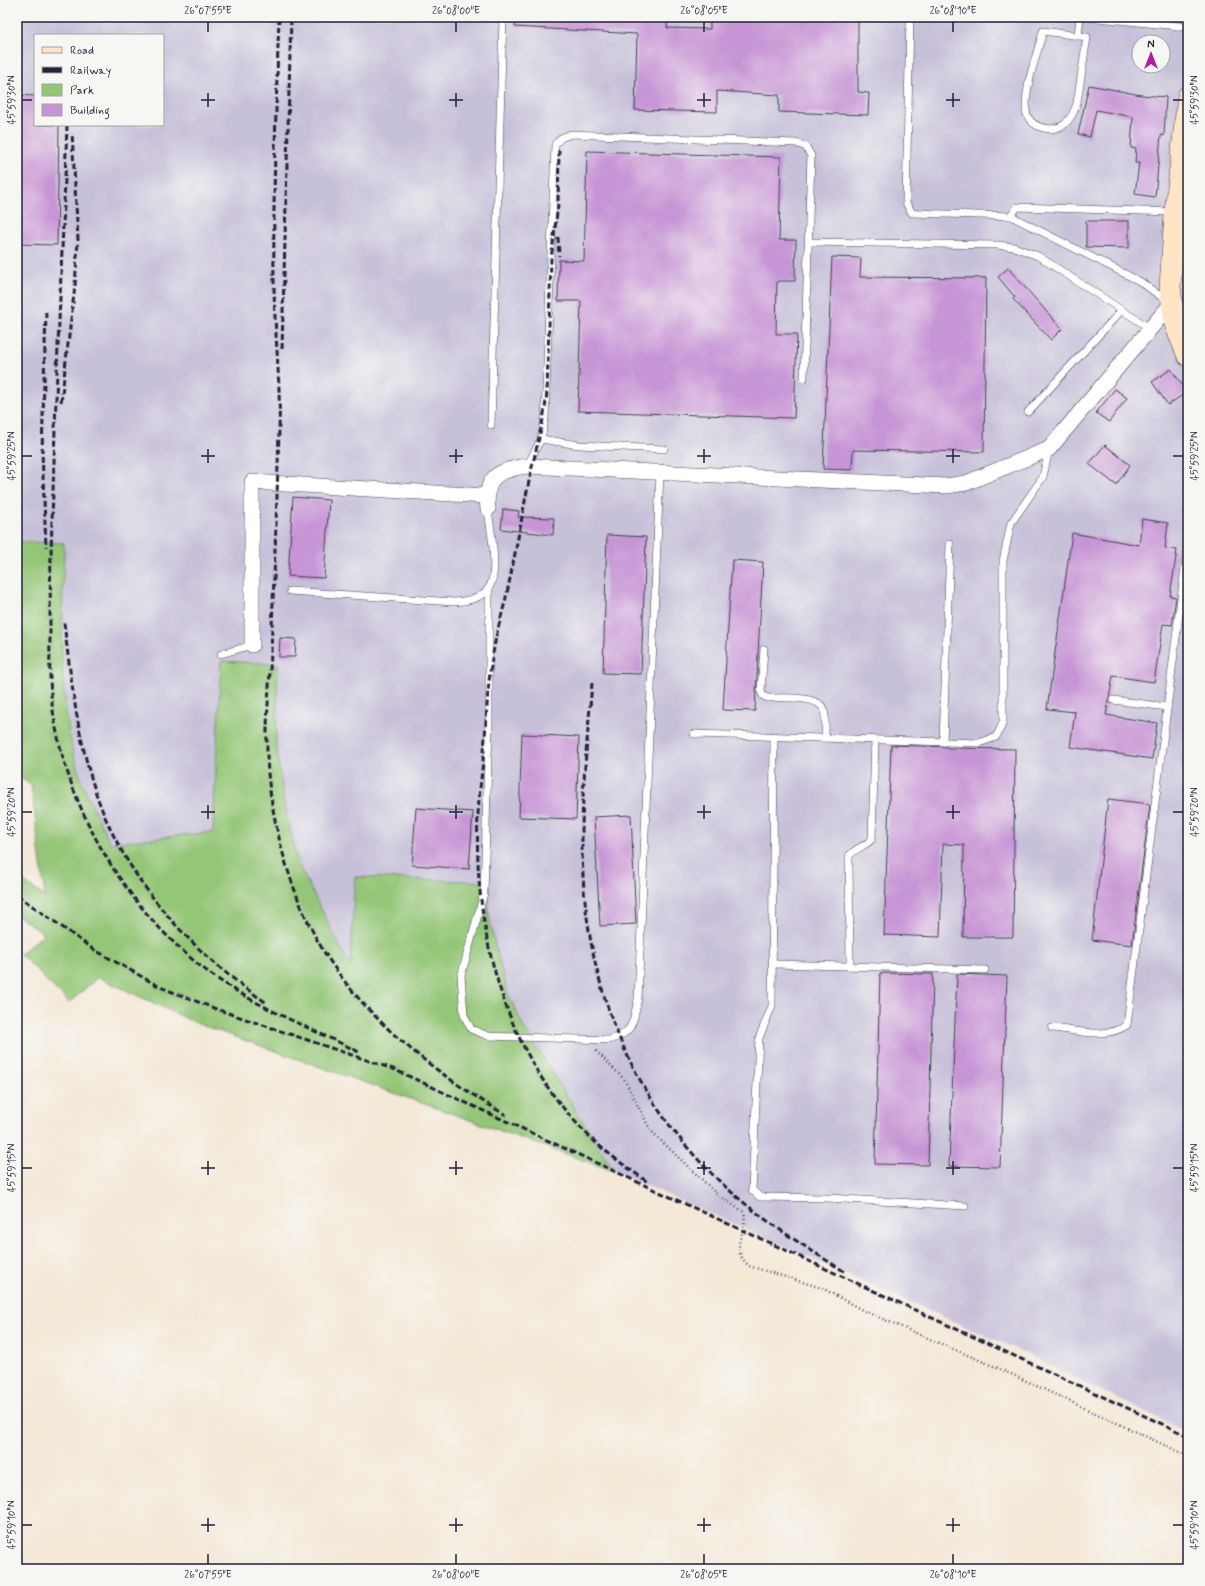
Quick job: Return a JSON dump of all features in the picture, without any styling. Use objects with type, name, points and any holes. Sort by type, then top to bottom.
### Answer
[{"type":"main road","points":[[1188,96],[1187,120],[1175,213],[1171,264],[1171,304],[1175,324],[1188,356]]},
{"type":"street","points":[[252,645],[252,482],[487,503],[490,484],[500,473],[510,468],[527,466],[946,486],[966,483],[1049,449],[1171,304]]},
{"type":"lane","points":[[491,425],[503,17]]},
{"type":"lane","points":[[910,17],[908,208],[915,214],[1011,216],[1141,282],[1171,304]]},
{"type":"lane","points":[[1078,36],[1080,17]]},
{"type":"lane","points":[[1088,17],[1188,27]]},
{"type":"lane","points":[[1167,25],[1168,17]]},
{"type":"lane","points":[[1043,31],[1078,36],[1087,37],[1077,103],[1074,112],[1064,124],[1058,127],[1039,128],[1028,119],[1026,107],[1027,93],[1043,31]]},
{"type":"lane","points":[[527,466],[541,438],[545,418],[555,144],[560,138],[570,134],[796,143],[806,147],[812,156],[804,378]]},
{"type":"lane","points":[[1011,216],[1017,207],[1175,213]]},
{"type":"lane","points":[[809,242],[997,245],[1027,251],[1052,263],[1151,329]]},
{"type":"lane","points":[[1028,412],[1122,310]]},
{"type":"lane","points":[[541,438],[579,445],[664,449]]},
{"type":"lane","points":[[694,734],[979,743],[996,737],[1003,723],[1003,561],[1011,523],[1043,477],[1049,449]]},
{"type":"lane","points":[[487,503],[494,560],[493,575],[489,589],[489,725],[484,893],[461,976],[464,1015],[471,1029],[488,1036],[609,1040],[622,1037],[631,1028],[638,999],[660,473]]},
{"type":"lane","points":[[1052,1028],[1108,1034],[1119,1031],[1127,1025],[1188,543]]},
{"type":"lane","points":[[943,742],[950,544]]},
{"type":"lane","points":[[290,591],[454,602],[475,598],[489,589]]},
{"type":"lane","points":[[220,654],[252,645]]},
{"type":"lane","points":[[764,649],[761,691],[763,696],[768,698],[813,700],[820,703],[824,708],[825,738]]},
{"type":"lane","points":[[1113,700],[1167,707]]},
{"type":"lane","points":[[774,736],[774,964],[772,1006],[759,1038],[752,1190],[754,1194],[760,1197],[827,1198],[964,1206]]},
{"type":"lane","points":[[850,966],[849,856],[854,849],[868,844],[872,839],[875,740]]},
{"type":"lane","points":[[774,964],[985,970]]},
{"type":"path","points":[[584,1039],[624,1079],[652,1131],[718,1196],[744,1212],[745,1219],[741,1230],[739,1253],[742,1260],[749,1266],[822,1288],[864,1311],[998,1368],[1188,1456]]},
{"type":"shaded area","points":[[17,17],[1188,17],[1188,1433],[1016,1349],[614,1171],[523,1026],[508,994],[496,950],[488,911],[489,882],[350,967],[330,937],[298,864],[284,802],[276,745],[277,664],[221,661],[213,832],[110,843],[88,797],[75,759],[65,698],[63,614],[64,543],[17,542]]},
{"type":"green space","points":[[17,542],[64,543],[62,651],[63,679],[69,733],[78,770],[90,801],[110,843],[213,832],[221,661],[278,664],[276,745],[284,802],[298,864],[350,966],[355,877],[489,882],[488,911],[496,950],[508,994],[523,1026],[614,1171],[196,1023],[98,977],[69,1003],[20,954],[44,934],[17,915],[17,877],[45,897],[31,785],[17,775]]},
{"type":"building","points":[[515,17],[668,17],[667,28],[710,29],[710,17],[858,17],[858,92],[869,93],[868,115],[779,112],[779,95],[717,91],[717,112],[635,110],[637,34],[515,27]]},
{"type":"building","points":[[1089,85],[1141,95],[1166,97],[1164,136],[1161,135],[1155,197],[1135,194],[1139,163],[1135,163],[1136,149],[1131,148],[1133,117],[1096,110],[1090,137],[1078,134]]},
{"type":"building","points":[[17,95],[34,96],[34,126],[59,126],[57,245],[17,244]]},
{"type":"building","points":[[587,151],[781,157],[779,240],[796,240],[795,281],[777,281],[776,334],[797,334],[794,418],[578,411],[581,301],[558,301],[559,260],[584,261]]},
{"type":"building","points":[[1086,221],[1129,221],[1129,248],[1086,247]]},
{"type":"building","points":[[832,257],[861,258],[860,277],[986,278],[984,452],[853,450],[852,470],[823,469]]},
{"type":"building","points":[[1008,268],[1062,329],[1051,340],[1013,299],[1015,297],[998,277]]},
{"type":"building","points":[[1171,369],[1187,392],[1168,405],[1152,382]]},
{"type":"building","points":[[1115,389],[1127,398],[1109,422],[1096,413]]},
{"type":"building","points":[[1105,445],[1130,465],[1116,485],[1089,464]]},
{"type":"building","points":[[293,497],[329,500],[324,578],[288,576]]},
{"type":"building","points":[[503,509],[519,511],[518,517],[554,518],[553,535],[501,529]]},
{"type":"building","points":[[1142,519],[1168,523],[1165,548],[1177,550],[1170,596],[1176,597],[1172,625],[1163,624],[1154,682],[1113,676],[1106,715],[1157,723],[1152,759],[1070,747],[1075,712],[1047,709],[1072,533],[1139,545]]},
{"type":"building","points":[[607,535],[646,537],[641,674],[603,673]]},
{"type":"building","points":[[732,560],[763,562],[755,711],[723,710]]},
{"type":"building","points":[[280,638],[296,639],[295,657],[279,657]]},
{"type":"building","points":[[522,734],[579,737],[576,819],[519,817]]},
{"type":"building","points":[[891,745],[1015,749],[1013,937],[963,937],[964,845],[943,844],[940,937],[884,935]]},
{"type":"building","points":[[1108,799],[1150,804],[1132,945],[1092,940]]},
{"type":"building","points":[[416,808],[473,812],[469,869],[412,865]]},
{"type":"building","points":[[631,815],[636,924],[600,926],[594,817]]},
{"type":"building","points":[[880,973],[933,974],[928,1165],[875,1164]]},
{"type":"building","points":[[957,974],[1007,976],[1000,1167],[949,1166]]},
{"type":"railway","points":[[279,17],[274,248],[274,299],[279,411],[267,734],[269,783],[272,805],[282,851],[306,918],[328,958],[345,982],[365,1005],[408,1047],[456,1083],[506,1115]]},
{"type":"railway","points":[[282,349],[291,17]]},
{"type":"railway","points":[[67,126],[50,588],[50,678],[57,733],[67,771],[81,808],[98,843],[119,877],[143,909],[170,939],[199,965],[236,991],[276,1013],[359,1052]]},
{"type":"railway","points":[[61,402],[75,286],[78,240],[72,133]]},
{"type":"railway","points":[[559,150],[558,205],[551,259],[546,401],[507,593],[495,641],[489,686],[478,815],[478,858],[481,901],[488,943],[499,985],[514,1025],[533,1064],[557,1099],[585,1132],[608,1153],[649,1183]]},
{"type":"railway","points":[[558,237],[559,256]]},
{"type":"railway","points":[[46,312],[42,452],[46,547]]},
{"type":"railway","points":[[64,623],[75,706],[88,767],[106,819],[122,851],[141,881],[162,909],[186,936],[212,961],[267,1003]]},
{"type":"railway","points":[[592,683],[582,817],[584,890],[591,943],[603,993],[621,1041],[644,1086],[673,1129],[707,1169],[759,1215],[845,1272]]},
{"type":"railway","points":[[17,895],[93,949],[160,987],[216,1009],[393,1069],[1188,1436]]}]
